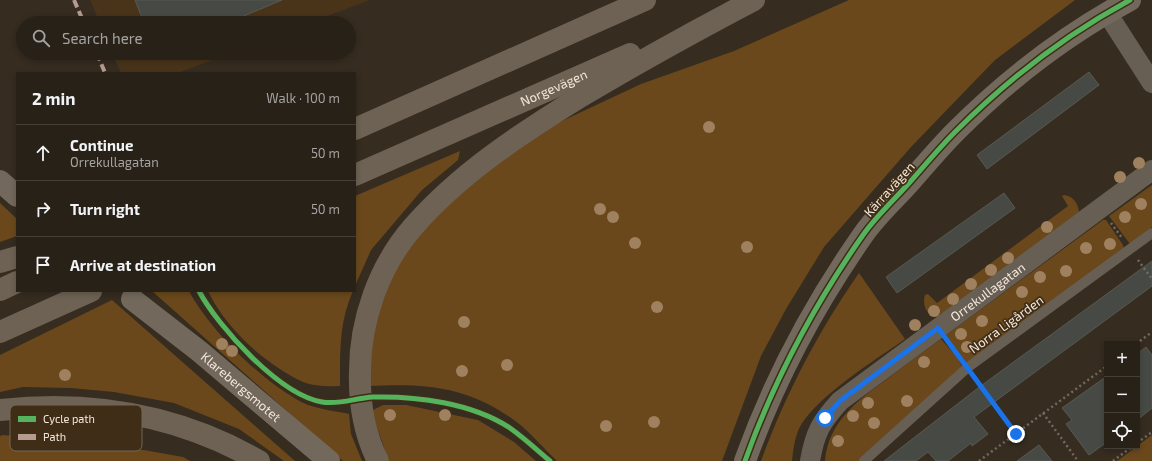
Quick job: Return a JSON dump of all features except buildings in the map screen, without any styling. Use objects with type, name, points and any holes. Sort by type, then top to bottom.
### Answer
[{"type":"highway","points":[[356,129],[645,0]]},
{"type":"highway","points":[[378,461],[364,424],[359,385],[360,358],[364,327],[375,291],[392,258],[412,228],[442,197],[484,162],[522,134],[649,56],[753,0]]},
{"type":"highway","name":"Norgevägen","points":[[356,175],[753,0]]},
{"type":"highway","points":[[0,262],[16,257]]},
{"type":"highway","points":[[0,290],[16,282]]},
{"type":"highway","points":[[0,332],[89,292]]},
{"type":"highway","points":[[0,410],[10,410]]},
{"type":"highway","points":[[142,416],[195,431],[240,450],[259,461]]},
{"type":"street","name":"Kärravägen","points":[[745,461],[771,394],[800,336],[864,233],[955,132],[991,98],[1028,67],[1107,13],[1130,0]]},
{"type":"street","points":[[1107,13],[1152,83]]},
{"type":"street","name":"Orrekullagatan","points":[[810,461],[814,438],[825,418],[840,401],[1152,170]]},
{"type":"street","points":[[0,181],[16,195]]},
{"type":"street","name":"Klarebergsmotet","points":[[132,299],[199,351],[329,461]]},
{"type":"street","name":"Klarebergsmotet","points":[[151,315],[189,356],[307,461]]},
{"type":"lane","name":"Norra Ligården","points":[[864,461],[967,368],[1152,233]]},
{"type":"path","points":[[938,328],[1016,434]]},
{"type":"path","points":[[1140,341],[1152,332]]},
{"type":"path","points":[[980,461],[1104,368]]},
{"type":"path","points":[[1043,413],[1078,461]]},
{"type":"path","points":[[1140,441],[1152,432]]},
{"type":"path","points":[[1113,461],[1129,449]]},
{"type":"shaded area","points":[[90,0],[370,0],[328,16],[97,16]]},
{"type":"shaded area","points":[[849,0],[1075,0],[995,60],[911,147],[824,247],[786,309],[761,356],[722,461],[557,461],[518,423],[482,401],[465,394],[409,385],[368,386],[366,358],[376,319],[394,268],[427,220],[475,178],[545,129],[641,84],[734,51]]},
{"type":"shaded area","points":[[115,60],[212,60],[181,72],[121,72]]},
{"type":"shaded area","points":[[460,151],[458,160],[422,190],[371,250],[356,284],[356,196]]},
{"type":"shaded area","points":[[1152,185],[1152,227],[1130,244],[1109,216]]},
{"type":"shaded area","points":[[1064,195],[1074,200],[1078,206],[1079,212],[937,317],[928,312],[924,302],[925,295],[928,294],[937,303],[1068,206],[1062,196]]},
{"type":"shaded area","points":[[0,203],[16,218],[16,236],[0,242]]},
{"type":"shaded area","points":[[1103,220],[1106,220],[1123,245],[1124,249],[968,363],[966,362],[946,335]]},
{"type":"shaded area","points":[[859,273],[905,339],[844,382],[814,408],[804,421],[797,434],[792,461],[761,461],[770,436],[804,364],[830,317]]},
{"type":"shaded area","points":[[153,292],[190,292],[198,306],[222,337],[251,365],[281,390],[308,405],[349,414],[351,434],[362,461],[343,461]]},
{"type":"shaded area","points":[[209,292],[353,292],[345,314],[341,338],[340,386],[322,386],[303,382],[275,366],[236,332],[216,305]]},
{"type":"shaded area","points":[[112,300],[295,461],[284,461],[239,429],[174,403],[114,392],[71,388],[23,387],[0,392],[0,355]]},
{"type":"shaded area","points":[[941,339],[957,357],[962,366],[861,461],[825,461],[827,447],[832,435],[838,423],[846,413],[866,395]]},
{"type":"shaded area","points":[[383,405],[406,405],[478,420],[514,442],[536,461],[389,461],[371,411]]},
{"type":"shaded area","points":[[1152,435],[1152,461],[1117,461],[1133,449],[1140,449],[1140,444]]},
{"type":"shaded area","points":[[0,436],[10,436],[10,451],[142,451],[142,450],[183,457],[190,461],[0,461]]},
{"type":"marked path","points":[[74,0],[81,16]]},
{"type":"marked path","points":[[100,60],[105,72]]},
{"type":"cycle path","points":[[745,461],[769,401],[796,344],[845,261],[874,221],[950,137],[996,94],[1038,59],[1083,28],[1130,0]]},
{"type":"cycle path","points":[[200,292],[220,323],[252,357],[288,387],[305,397],[329,403],[373,397],[408,398],[462,407],[479,412],[510,428],[550,461]]},
{"type":"route","points":[[825,418],[840,401],[938,328],[1016,434]]}]
